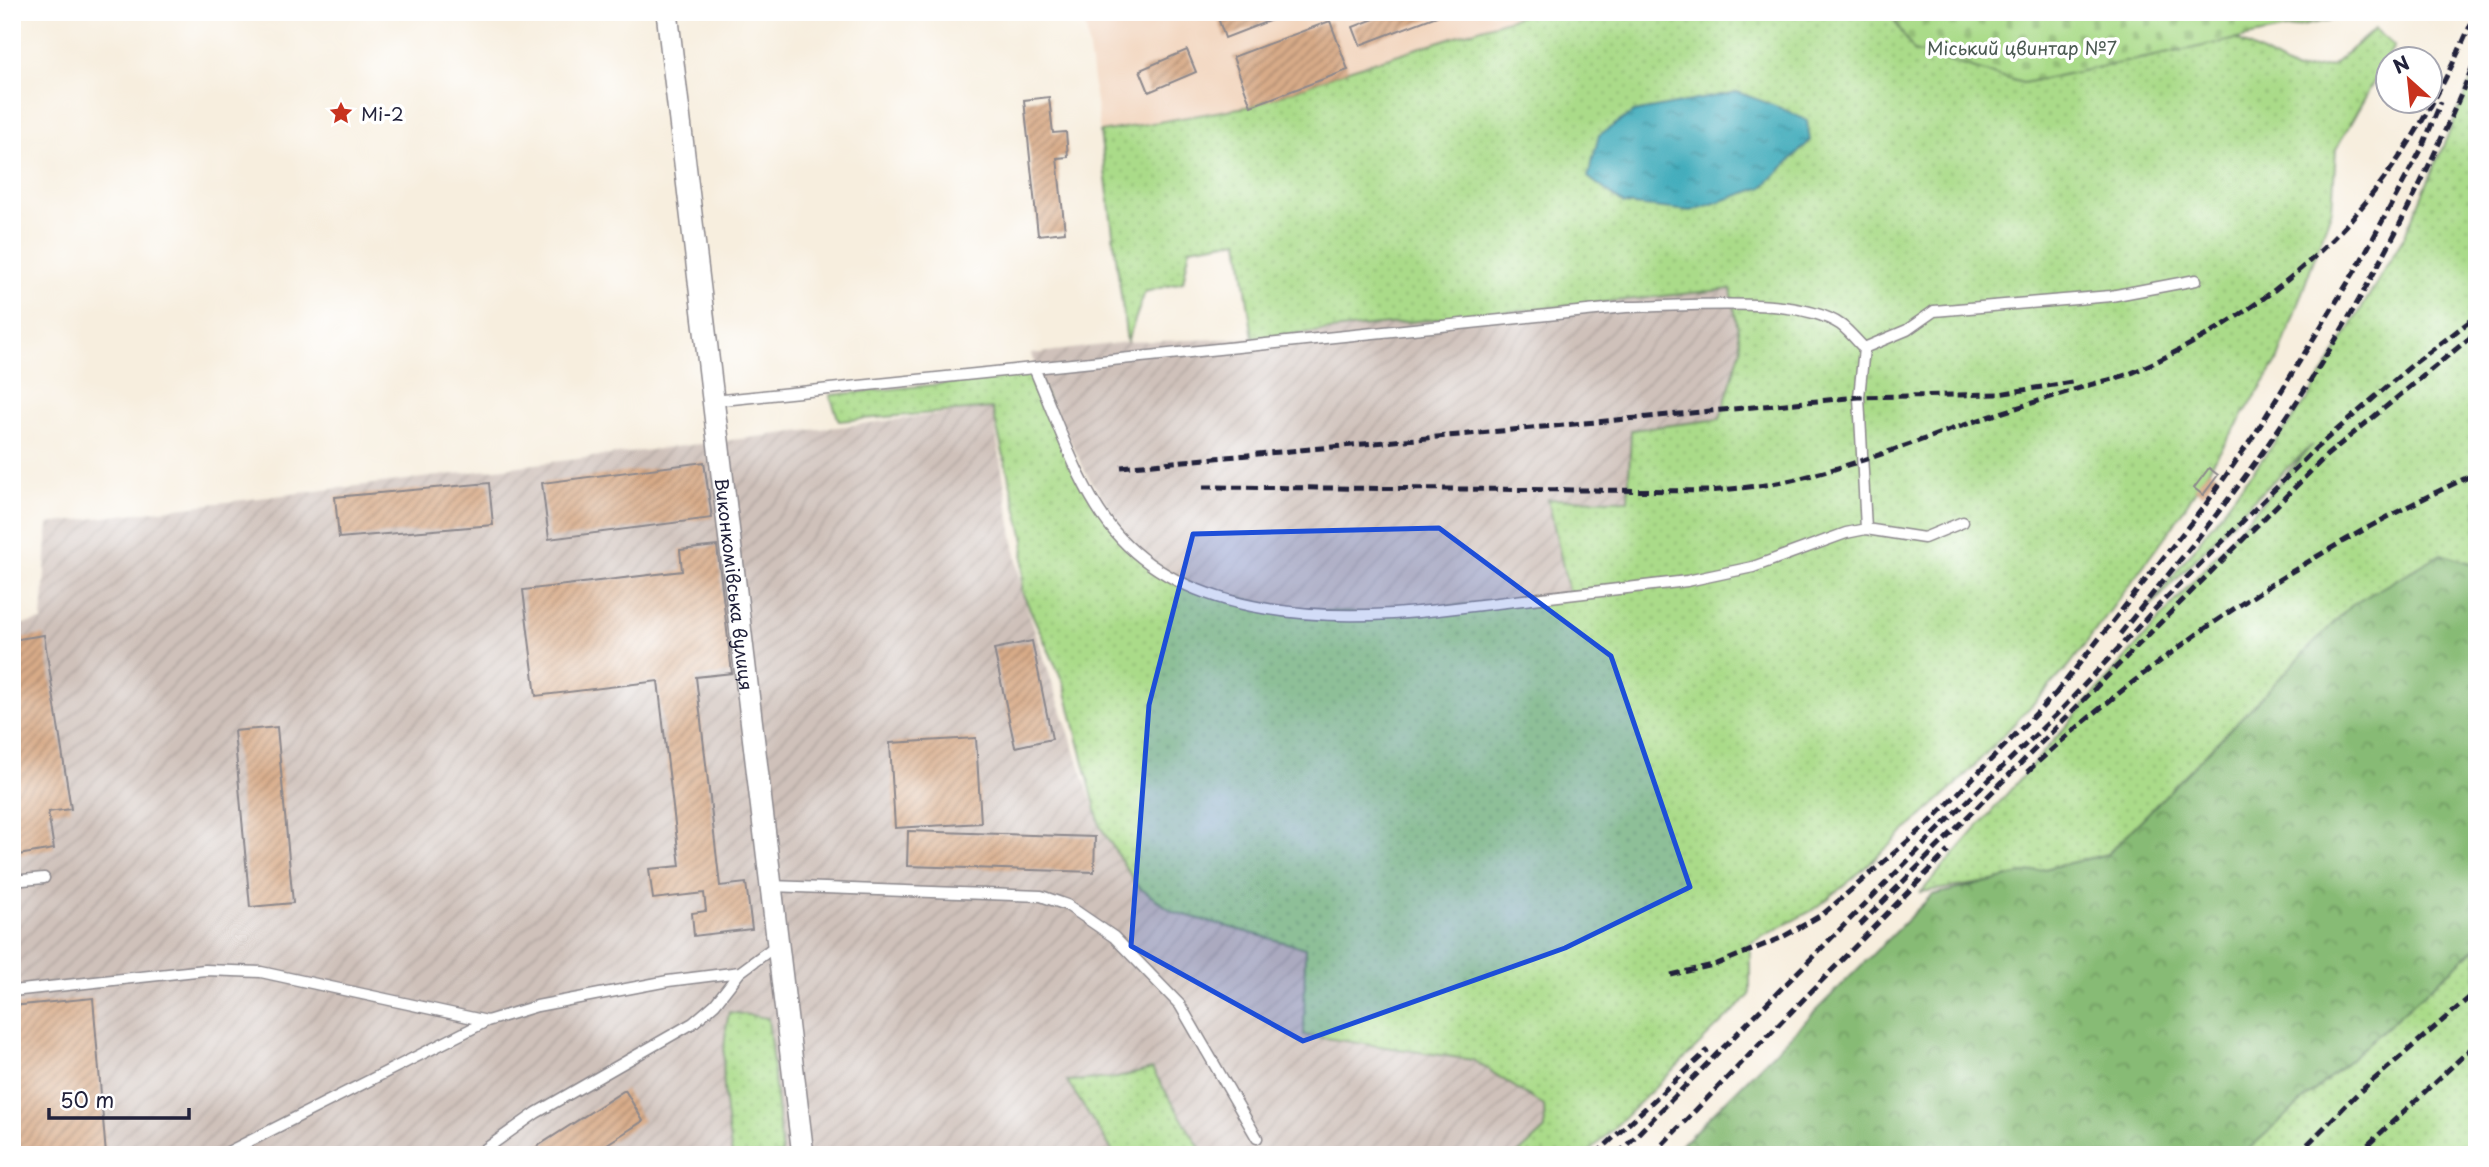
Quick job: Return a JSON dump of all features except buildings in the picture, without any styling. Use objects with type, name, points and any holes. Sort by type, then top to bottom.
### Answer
[{"type":"street","name":"Виконкомівська вулиця","points":[[667,12],[803,1155]]},
{"type":"lane","points":[[1864,348],[1907,330],[1934,311],[2111,296],[2196,279]]},
{"type":"lane","points":[[713,401],[1626,307],[1766,305],[1816,315],[1840,324],[1864,348]]},
{"type":"lane","points":[[1864,348],[1859,397],[1867,528]]},
{"type":"lane","points":[[1034,368],[1082,478],[1114,531],[1157,570],[1204,592],[1246,604],[1324,614],[1404,614],[1687,582],[1752,567],[1867,528],[1924,538],[1963,522]]},
{"type":"lane","points":[[12,881],[44,878]]},
{"type":"lane","points":[[771,886],[1041,896],[1067,905],[1114,937],[1180,1004],[1257,1139]]},
{"type":"lane","points":[[477,1155],[536,1113],[693,1023],[715,1004],[740,972],[778,944]]},
{"type":"lane","points":[[12,991],[205,970],[261,972],[487,1021]]},
{"type":"lane","points":[[222,1155],[487,1021],[537,1006],[668,981],[740,972]]},
{"type":"highlighted area","points":[[1439,528],[1611,656],[1690,887],[1565,948],[1303,1041],[1131,946],[1149,705],[1193,534]]},
{"type":"shaded area","points":[[1084,12],[1533,12],[1251,106],[1100,132]]},
{"type":"shaded area","points":[[1731,289],[1741,348],[1720,419],[1628,500],[1548,499],[1569,595],[1379,614],[1286,609],[1204,592],[1144,558],[1087,475],[1037,374],[1032,354],[1127,342],[1253,338]]},
{"type":"shaded area","points":[[992,408],[1022,592],[1100,826],[1137,886],[1174,912],[1305,948],[1305,1035],[1473,1060],[1544,1106],[1545,1129],[1519,1155],[12,1155],[12,626],[42,621],[48,524]]},
{"type":"green space","points":[[1533,12],[1889,12],[1914,51],[2023,83],[2236,39],[2296,71],[2331,66],[2375,29],[2394,46],[2374,46],[2374,82],[2336,149],[2332,209],[2277,362],[2172,527],[2069,666],[1955,786],[1815,909],[1750,943],[1750,995],[1586,1155],[1517,1155],[1545,1129],[1544,1106],[1473,1060],[1304,1035],[1305,948],[1174,912],[1137,886],[1100,826],[1064,684],[1022,592],[1024,539],[992,408],[839,421],[830,395],[970,381],[1034,368],[1082,478],[1144,558],[1195,587],[1286,609],[1379,614],[1569,594],[1548,499],[1628,500],[1631,430],[1720,419],[1741,348],[1731,289],[1253,338],[1239,240],[1190,248],[1183,282],[1145,292],[1127,342],[1100,132],[1251,106],[1348,70]]},
{"type":"green space","name":"Міський цвинтар №7","points":[[1889,12],[2347,12],[2335,19],[2023,83],[1914,51]]},
{"type":"green space","points":[[2477,67],[2477,565],[2441,554],[2107,854],[2016,878],[1921,892],[2312,445],[2251,502],[2145,612],[2308,399],[2405,235]]},
{"type":"green space","points":[[2441,554],[2477,565],[2477,947],[2242,1155],[1671,1155],[1932,895],[2108,854],[2350,606]]},
{"type":"green space","points":[[2477,930],[2477,1155],[2232,1155]]},
{"type":"green space","points":[[729,1012],[768,1018],[782,1155],[732,1155],[724,1083],[724,1048]]},
{"type":"green space","points":[[1152,1069],[1204,1155],[1115,1155],[1067,1081],[1117,1078]]},
{"type":"water","points":[[1737,92],[1807,121],[1810,141],[1763,187],[1691,211],[1624,204],[1588,177],[1599,135],[1634,112]]},
{"type":"railway","points":[[1203,487],[1709,491],[1757,486],[1853,463],[1997,414],[2130,373],[2197,340],[2252,306],[2300,269],[2344,228],[2382,181],[2416,131],[2448,74],[2476,12]]},
{"type":"railway","points":[[2120,634],[2234,492],[2315,373],[2403,218],[2477,56]]},
{"type":"railway","points":[[2056,693],[2206,504],[2255,434],[2358,266],[2421,150],[2435,116]]},
{"type":"railway","points":[[1617,1155],[1950,818],[2061,710],[2153,611],[2316,448],[2412,365],[2477,316]]},
{"type":"railway","points":[[1860,925],[2327,455],[2477,332]]},
{"type":"railway","points":[[1121,467],[1859,397],[1999,394],[2072,382]]},
{"type":"railway","points":[[2027,772],[2131,684],[2240,604],[2356,534],[2477,473]]},
{"type":"railway","points":[[1671,975],[1717,964],[1781,938],[1823,914],[1929,823],[2063,686]]},
{"type":"railway","points":[[1652,1155],[1948,851]]},
{"type":"railway","points":[[2297,1155],[2357,1094],[2477,991]]},
{"type":"railway","points":[[2357,1155],[2477,1043]]},
{"type":"railway","points":[[1595,1155],[1708,1050]]},
{"type":"place","name":"Мі-2","points":[[341,113]]}]
